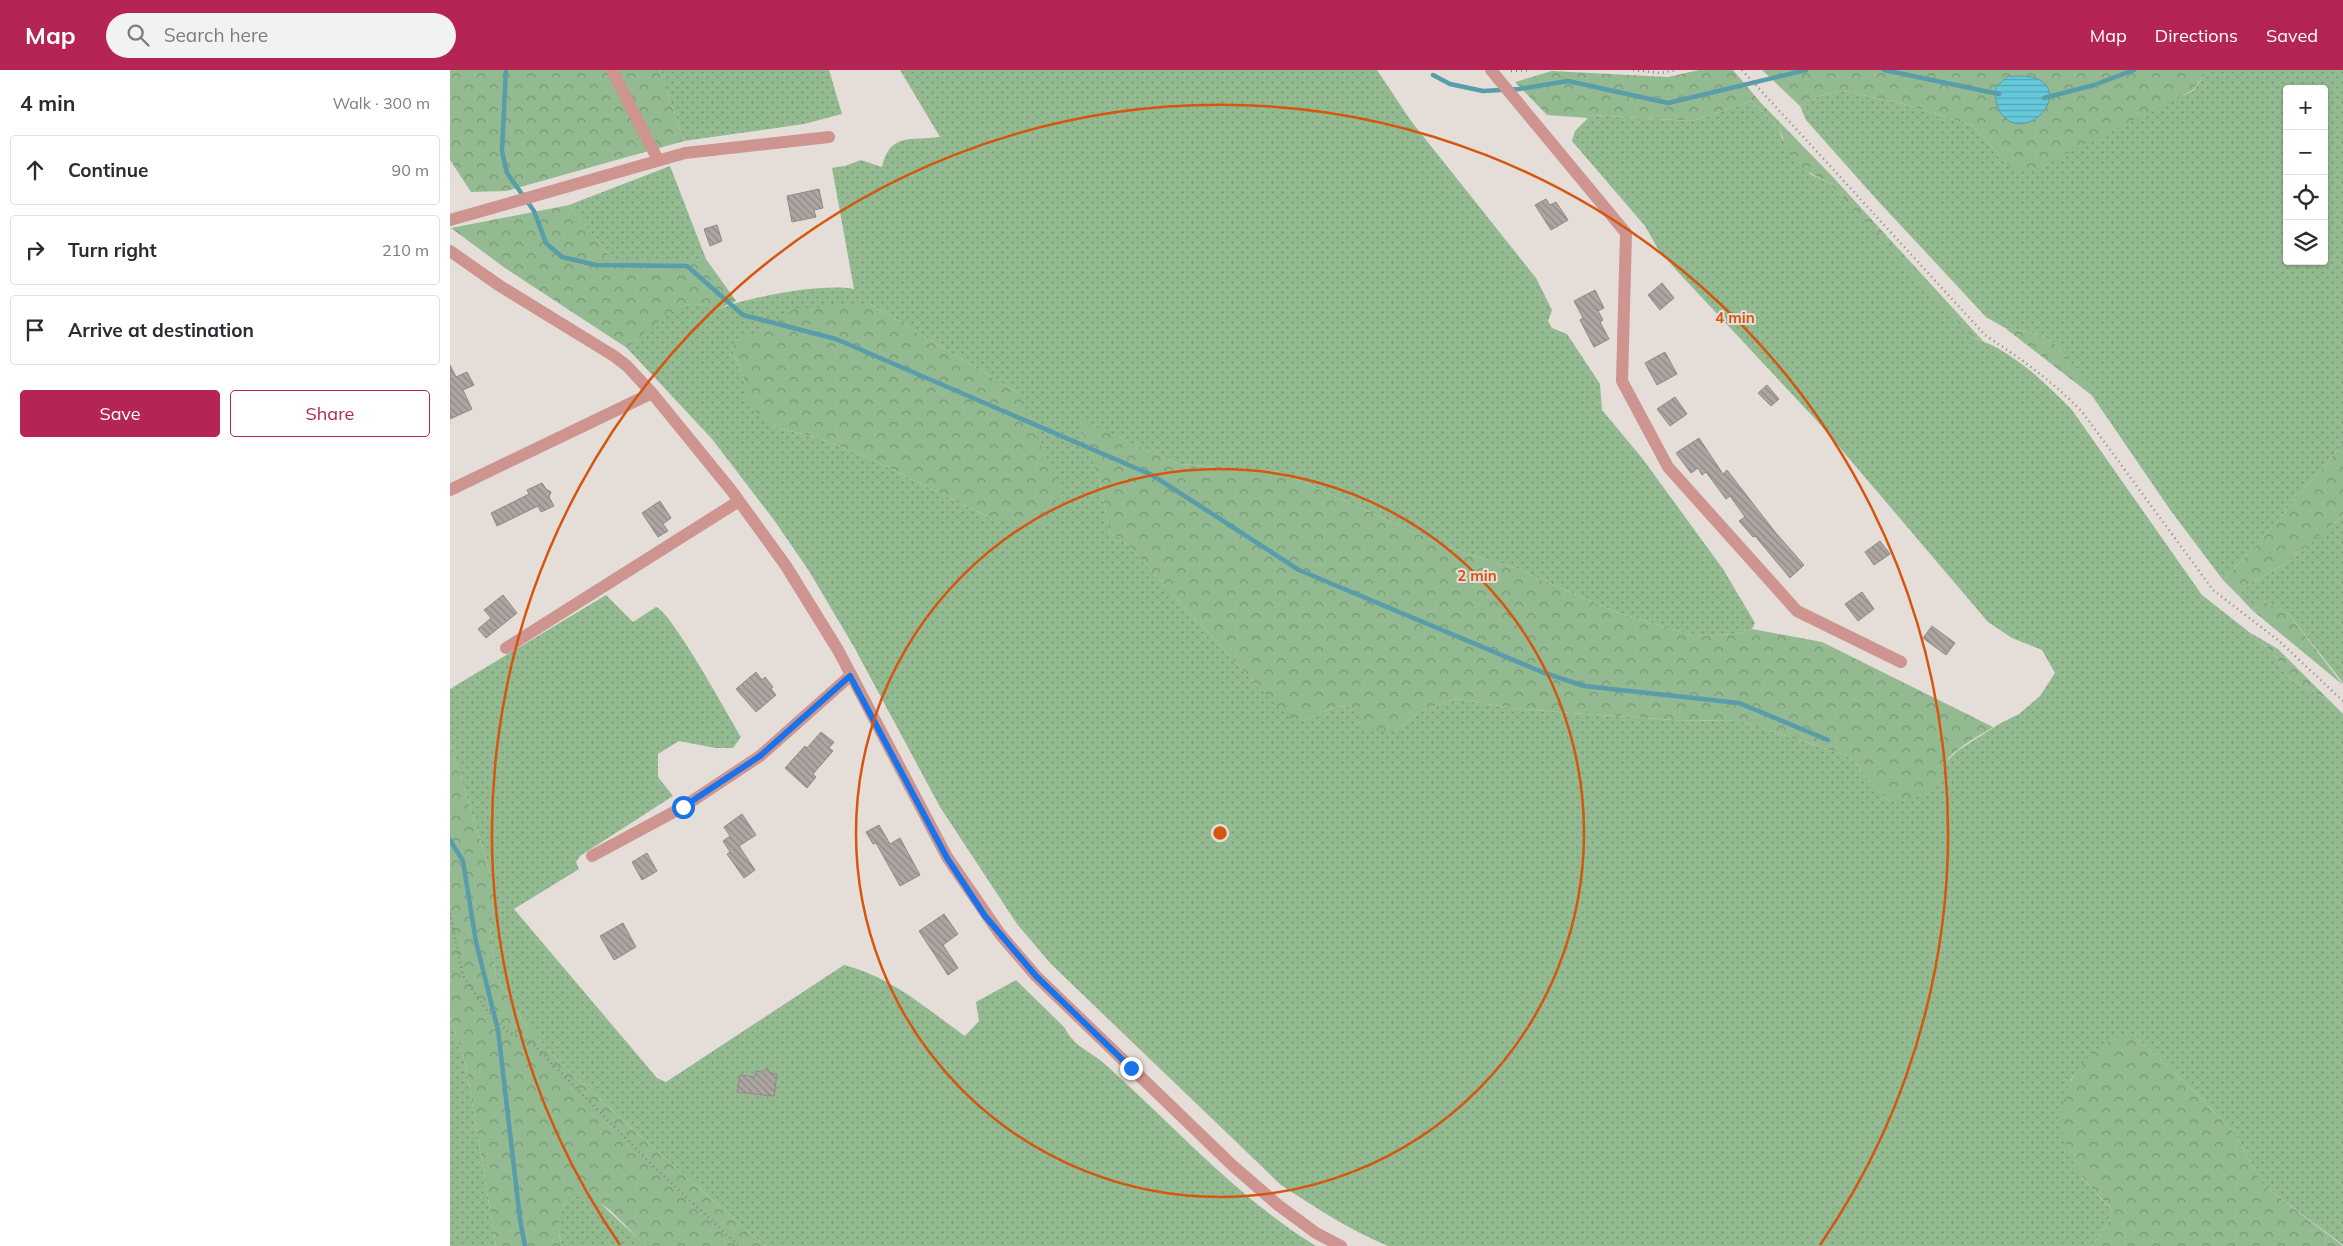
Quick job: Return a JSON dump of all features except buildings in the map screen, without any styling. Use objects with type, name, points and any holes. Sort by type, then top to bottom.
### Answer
[{"type":"street","points":[[612,70],[658,160]]},
{"type":"street","points":[[1491,70],[1626,233],[1622,381],[1668,467],[1797,611],[1901,662]]},
{"type":"street","points":[[450,220],[685,153],[829,137]]},
{"type":"street","points":[[450,251],[500,286],[614,356],[627,366],[652,393],[739,501],[805,595],[947,858],[985,916],[1023,963],[1202,1137],[1252,1182],[1316,1234],[1340,1246]]},
{"type":"street","points":[[450,490],[652,393]]},
{"type":"street","points":[[506,648],[739,501]]},
{"type":"street","points":[[592,856],[683,807],[760,756],[850,676]]},
{"type":"path","points":[[1504,70],[1515,72],[1530,70]]},
{"type":"path","points":[[1633,70],[1660,73],[1676,70]]},
{"type":"path","points":[[1742,70],[1986,335],[2032,367],[2062,391],[2084,413],[2213,590],[2278,640],[2343,700]]},
{"type":"path","points":[[450,913],[463,976],[485,1008],[507,1031],[534,1045],[654,1166],[739,1246]]},
{"type":"green space","points":[[450,70],[659,70],[684,141],[506,191],[471,192],[450,160]]},
{"type":"green space","points":[[659,70],[829,70],[842,114],[804,124],[684,141]]},
{"type":"green space","points":[[900,70],[1377,70],[1411,121],[1536,278],[1552,310],[1548,321],[1552,328],[1567,334],[1600,384],[1602,410],[1642,458],[1723,569],[1755,623],[1752,629],[1736,634],[1694,636],[1616,612],[1517,569],[1447,547],[1281,472],[1179,464],[1080,421],[1100,483],[1110,533],[1121,538],[1261,690],[1307,720],[1332,708],[1348,706],[1396,730],[1422,710],[1457,699],[1512,708],[1571,713],[1673,720],[1740,721],[1848,756],[1889,801],[1937,782],[1945,763],[1957,751],[1999,724],[2019,714],[2040,696],[2055,673],[2042,650],[2012,638],[1988,622],[1818,422],[1677,271],[1658,249],[1645,226],[1572,141],[1575,131],[1591,115],[1692,121],[1751,101],[1778,127],[1782,138],[1810,174],[1829,183],[1974,338],[1988,343],[2015,359],[2072,410],[2202,595],[2274,654],[2287,677],[2330,701],[2343,714],[2343,1245],[2263,1185],[2235,1134],[2194,1091],[2135,1036],[2115,1039],[2106,1043],[2084,1063],[2071,1080],[2082,1178],[2112,1210],[2109,1221],[2092,1246],[1388,1246],[1347,1226],[1281,1185],[1051,964],[1017,924],[940,807],[854,647],[809,571],[774,520],[712,439],[627,348],[660,320],[689,304],[704,305],[716,310],[746,300],[785,292],[823,288],[854,289],[832,168],[845,166],[861,160],[882,167],[890,148],[896,143],[903,140],[940,137]],"holes":[[[870,304],[1018,393],[992,519],[879,463],[819,438],[778,428],[750,407],[743,376],[731,347]]]},
{"type":"green space","points":[[1699,70],[1733,70],[1761,103],[1831,175],[1983,341],[1974,338],[1949,313],[1829,183],[1795,165],[1778,127],[1751,101],[1692,121],[1591,115],[1588,118],[1547,115],[1515,82],[1552,71],[1668,77]]},
{"type":"green space","points":[[1762,70],[2208,70],[2193,90],[2034,170],[2021,171],[2010,167],[1972,125],[1900,103],[1843,91],[1815,97],[1800,106]]},
{"type":"green space","points":[[2208,70],[2343,70],[2343,444],[2252,550],[2223,580],[2171,511],[2058,346],[2039,334],[2005,328],[1986,317],[1806,120],[1800,106],[1815,97],[1843,91],[1900,103],[1972,125],[2010,167],[2193,91]]},
{"type":"green space","points":[[670,166],[706,259],[612,259],[569,205]]},
{"type":"green space","points":[[569,205],[612,259],[706,259],[736,301],[716,310],[697,304],[680,308],[660,320],[627,348],[505,268],[451,228]]},
{"type":"green space","points":[[870,304],[1018,393],[1061,492],[1043,524],[1023,524],[992,519],[879,463],[819,438],[778,428],[749,407],[743,376],[731,347],[794,309]]},
{"type":"green space","points":[[2005,328],[2039,334],[2058,346],[2094,397]]},
{"type":"green space","points":[[1079,420],[1179,464],[1281,472],[1447,547],[1517,569],[1616,612],[1694,636],[1736,634],[1752,629],[1822,642],[1993,727],[1961,747],[1950,757],[1938,781],[1929,791],[1916,797],[1889,801],[1848,756],[1740,721],[1673,720],[1571,713],[1512,708],[1457,699],[1422,710],[1396,730],[1366,732],[1358,712],[1348,706],[1332,708],[1307,720],[1292,720],[1261,690],[1121,538],[1110,533],[1100,483]]},
{"type":"green space","points":[[2343,444],[2343,516],[2284,565],[2252,582],[2238,595],[2223,580],[2252,550]]},
{"type":"green space","points":[[2343,516],[2343,683],[2287,612],[2264,601],[2252,610],[2238,595],[2252,582],[2284,565]]},
{"type":"green space","points":[[606,595],[633,622],[656,607],[663,613],[686,645],[741,737],[733,748],[715,748],[679,741],[658,754],[658,777],[673,796],[580,856],[576,862],[579,869],[514,909],[657,1078],[666,1082],[844,965],[878,978],[908,994],[965,1036],[979,1021],[976,1002],[1016,980],[1065,1028],[1076,1043],[1100,1060],[1214,1167],[1263,1209],[1316,1246],[765,1246],[630,1127],[551,1053],[525,1024],[496,976],[490,927],[496,905],[492,879],[450,742],[450,689]]},
{"type":"green space","points":[[2264,601],[2287,612],[2343,685],[2252,610]]},
{"type":"green space","points":[[2249,632],[2278,649],[2330,701],[2287,677],[2274,654]]},
{"type":"green space","points":[[450,742],[492,879],[496,905],[490,927],[496,976],[525,1024],[551,1053],[630,1127],[765,1246],[646,1246],[621,1220],[602,1204],[581,1194],[570,1193],[559,1225],[562,1246],[496,1246],[466,1066],[450,1015]]},
{"type":"green space","points":[[450,1015],[466,1066],[496,1246],[450,1246]]},
{"type":"green space","points":[[2122,1036],[2135,1036],[2194,1091],[2235,1134],[2263,1185],[2343,1246],[2092,1246],[2109,1221],[2112,1210],[2081,1176],[2073,1163],[2063,1136],[2062,1110],[2070,1083],[2082,1064],[2103,1045]]},
{"type":"green space","points":[[581,1192],[598,1201],[646,1246],[562,1246],[559,1219],[563,1207],[570,1193]]},
{"type":"water","points":[[2008,76],[2032,77],[2046,85],[2050,94],[2048,103],[2043,112],[2034,120],[2024,123],[2013,123],[2001,113],[1996,102],[1996,87]]},
{"type":"waterway","points":[[506,70],[502,151],[507,173],[534,211],[546,243],[562,257],[596,265],[687,266],[743,315],[836,339],[1152,475],[1299,570],[1542,672],[1584,686],[1739,703],[1828,740]]},
{"type":"waterway","points":[[1433,75],[1450,84],[1483,91],[1519,89],[1568,81],[1668,103],[1806,70]]},
{"type":"waterway","points":[[1884,70],[1999,94]]},
{"type":"waterway","points":[[2044,98],[2094,85],[2134,70]]},
{"type":"waterway","points":[[450,840],[463,861],[476,942],[498,1030],[520,1219],[525,1246]]},
{"type":"route","points":[[683,807],[760,756],[850,676],[947,858],[985,916],[1023,963],[1131,1068]]}]
